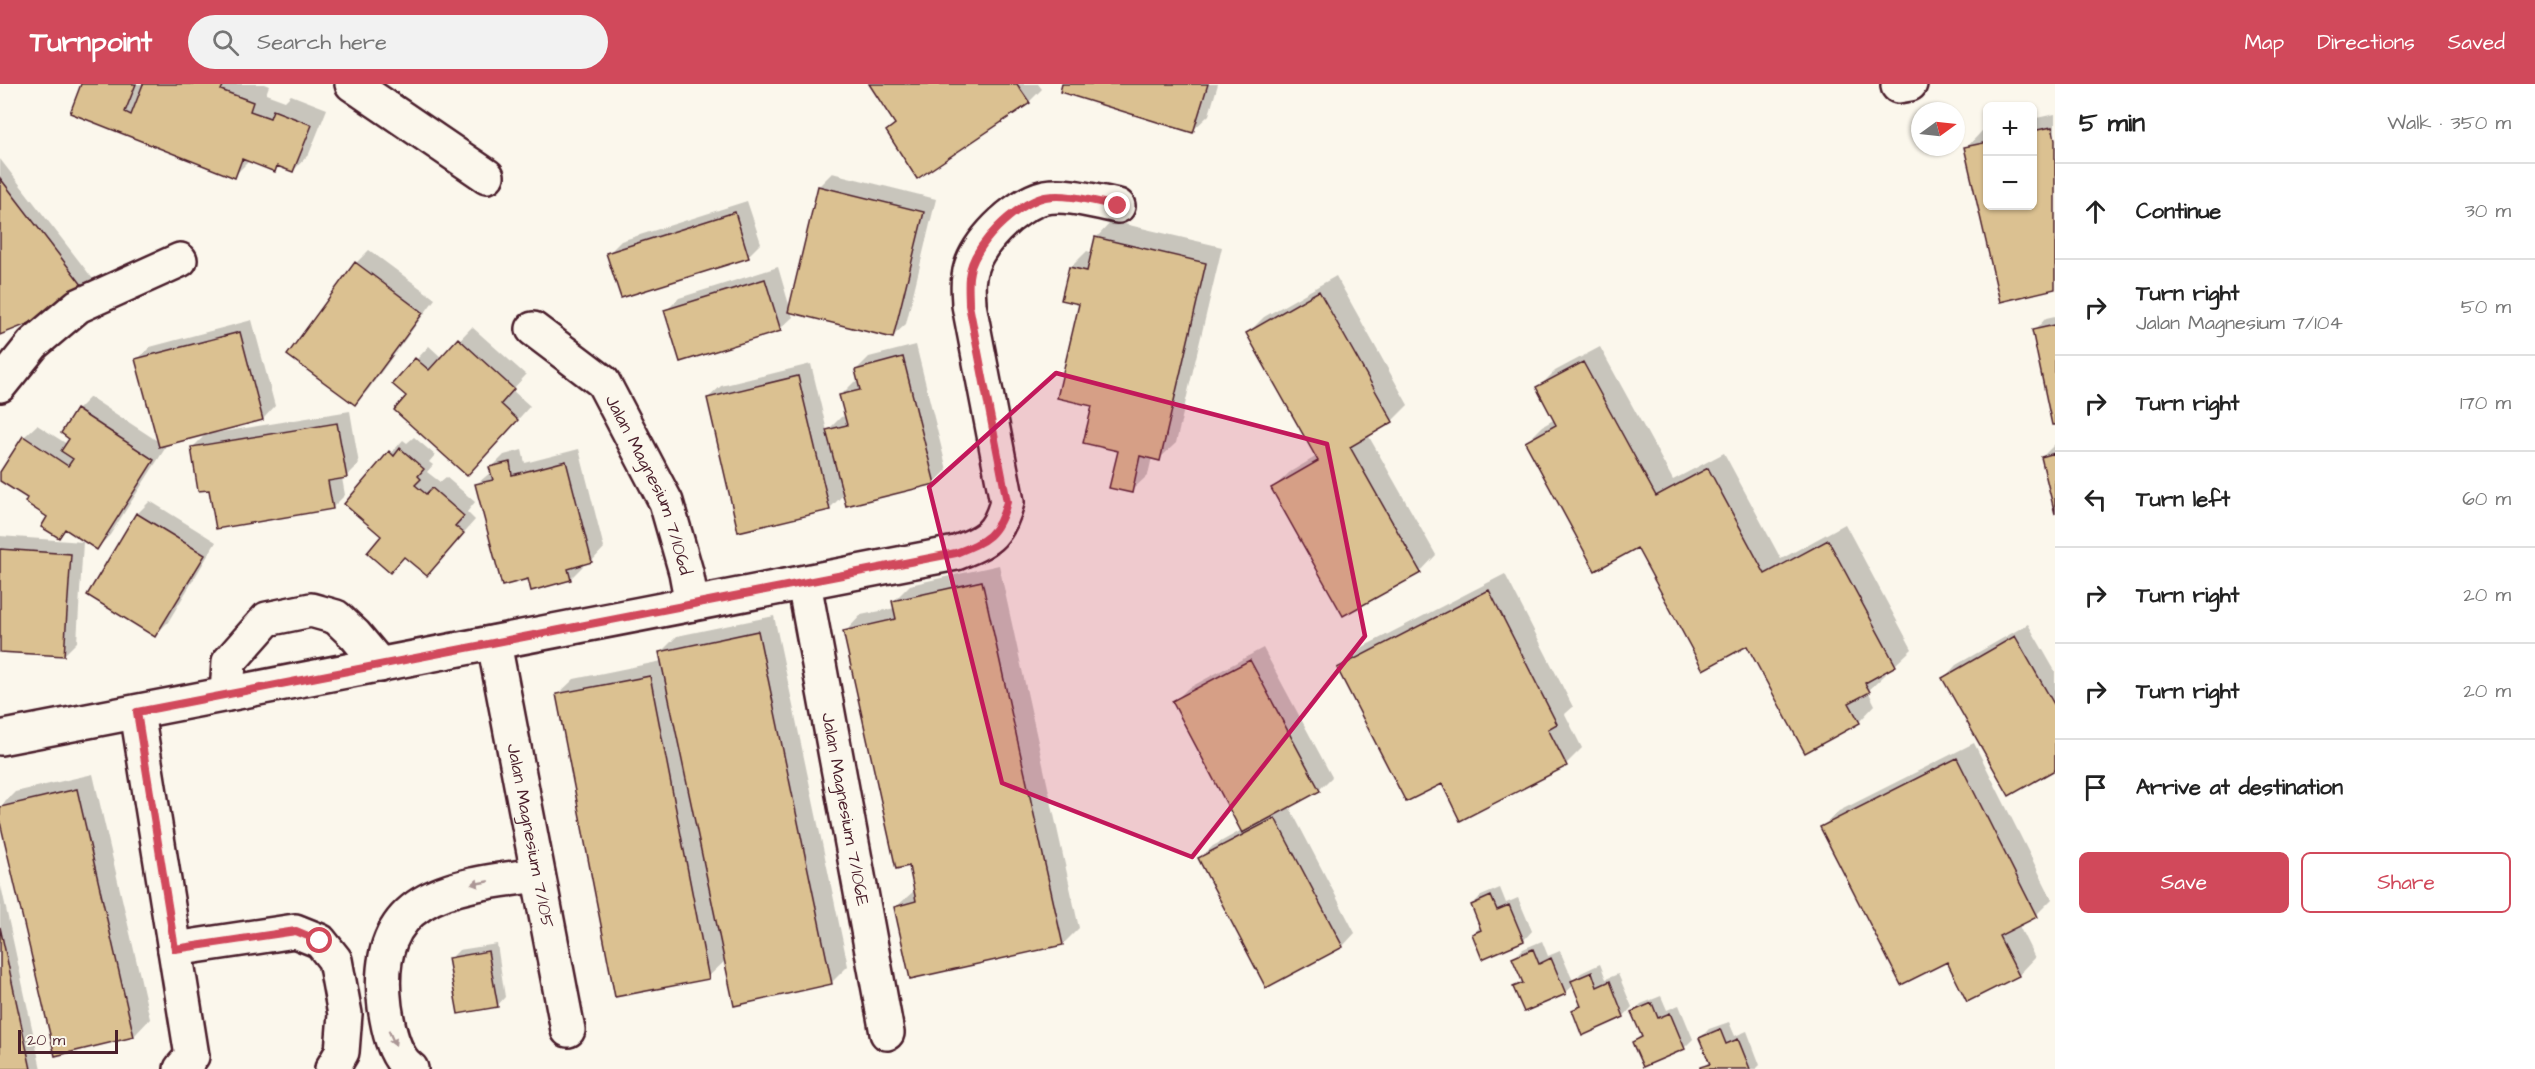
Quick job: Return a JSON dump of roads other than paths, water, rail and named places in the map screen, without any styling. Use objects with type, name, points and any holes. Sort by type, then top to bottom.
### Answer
[{"type":"street","points":[[352,84],[487,176]]},
{"type":"street","points":[[0,738],[956,553],[986,541],[1002,522],[1007,502],[969,305],[969,277],[973,263],[985,240],[1022,206],[1046,197],[1077,198],[1118,206]]},
{"type":"street","points":[[0,385],[33,344],[78,306],[180,260]]},
{"type":"street","name":"Jalan Magnesium 7/106d","points":[[533,329],[603,382],[666,502],[686,572],[692,604]]},
{"type":"street","name":"Jalan Magnesium 7/106E","points":[[804,583],[887,1033]]},
{"type":"street","points":[[227,694],[229,662],[267,619],[311,610],[336,617],[355,635],[380,665]]},
{"type":"street","name":"Jalan Magnesium 7/105","points":[[494,643],[568,1030]]},
{"type":"street","points":[[137,712],[175,949],[186,1063]]},
{"type":"street","points":[[411,1069],[405,1065],[388,1032],[385,1003],[385,958],[396,927],[426,900],[459,887],[538,875]]},
{"type":"street","points":[[175,949],[296,931],[320,941],[335,960],[345,1014],[342,1052],[332,1069]]}]
